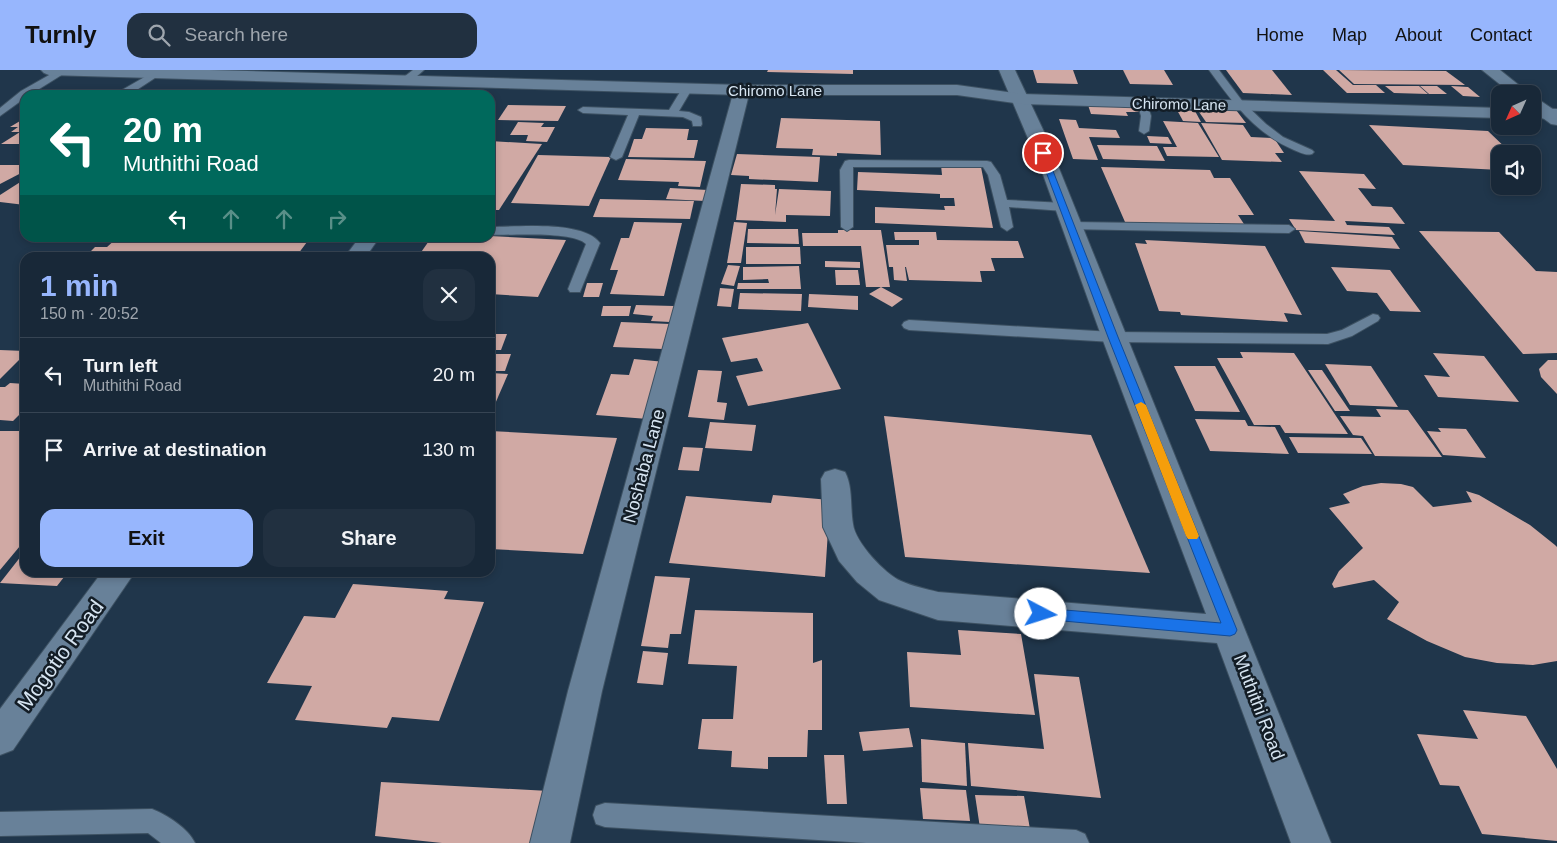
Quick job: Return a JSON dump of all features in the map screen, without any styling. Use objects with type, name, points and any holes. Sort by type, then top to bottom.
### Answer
[{"type":"street","name":"Muthithi Road","points":[[1007,70],[1022,99],[1113,337],[1230,630],[1311,843]]},
{"type":"street","points":[[1490,70],[1510,85]]},
{"type":"street","name":"Chiromo Lane","points":[[56,71],[404,82],[482,89],[958,90],[1022,99],[1491,113]]},
{"type":"street","name":"Noshaba Lane","points":[[550,843],[585,691],[742,90]]},
{"type":"street","points":[[835,479],[838,527],[850,552],[868,574],[890,591],[938,606],[1230,630]]},
{"type":"street","name":"Mogotio Road","points":[[0,738],[116,577]]},
{"type":"lane","points":[[404,82],[419,70]]},
{"type":"lane","points":[[1214,70],[1241,106],[1270,133],[1308,152]]},
{"type":"lane","points":[[30,90],[56,71]]},
{"type":"lane","points":[[127,90],[155,74]]},
{"type":"lane","points":[[673,112],[687,89]]},
{"type":"lane","points":[[0,113],[20,98]]},
{"type":"lane","points":[[1142,103],[1146,116],[1144,132]]},
{"type":"lane","points":[[582,110],[673,112],[697,119],[697,124]]},
{"type":"lane","points":[[616,157],[636,112]]},
{"type":"lane","points":[[847,227],[846,170],[849,163],[987,164],[994,175],[1007,227]]},
{"type":"lane","points":[[1002,203],[1068,216],[1289,229]]},
{"type":"lane","points":[[495,230],[570,232],[588,238],[593,243],[575,289]]},
{"type":"lane","points":[[909,325],[1113,337],[1328,339],[1347,333],[1373,318]]},
{"type":"lane","points":[[605,815],[1076,843]]},
{"type":"lane","points":[[0,824],[152,821],[182,843]]},
{"type":"building","points":[[768,70],[853,70],[853,74],[767,72]]},
{"type":"building","points":[[1033,70],[1073,70],[1078,84],[1037,83]]},
{"type":"building","points":[[1123,70],[1164,70],[1173,85],[1130,84]]},
{"type":"building","points":[[1226,70],[1272,70],[1292,95],[1243,93]]},
{"type":"building","points":[[1323,70],[1336,70],[1353,85],[1376,85],[1385,93],[1347,93]]},
{"type":"building","points":[[1339,70],[1446,71],[1465,85],[1354,84]]},
{"type":"building","points":[[1385,86],[1419,86],[1428,94],[1394,93]]},
{"type":"building","points":[[1420,86],[1437,86],[1447,94],[1429,94]]},
{"type":"building","points":[[1451,86],[1468,87],[1480,97],[1463,96]]},
{"type":"building","points":[[508,105],[566,106],[558,121],[498,120]]},
{"type":"building","points":[[1088,105],[1137,108],[1139,112],[1126,112],[1128,116],[1091,114]]},
{"type":"building","points":[[1197,109],[1236,110],[1246,123],[1206,122]]},
{"type":"building","points":[[1177,110],[1195,111],[1201,122],[1183,121]]},
{"type":"building","points":[[781,118],[880,121],[881,155],[837,153],[837,156],[812,155],[813,149],[776,148]]},
{"type":"building","points":[[1059,119],[1076,120],[1079,128],[1116,130],[1120,138],[1089,137],[1098,160],[1073,159]]},
{"type":"building","points":[[20,121],[20,132],[11,132],[18,127],[10,127]]},
{"type":"building","points":[[1163,121],[1198,123],[1219,157],[1167,156],[1163,147],[1177,147]]},
{"type":"building","points":[[518,122],[544,123],[541,127],[555,127],[547,142],[526,141],[528,135],[510,135]]},
{"type":"building","points":[[1201,123],[1243,125],[1251,137],[1274,138],[1284,153],[1275,153],[1282,162],[1222,160]]},
{"type":"building","points":[[1369,125],[1488,131],[1503,145],[1491,145],[1491,170],[1403,165]]},
{"type":"building","points":[[646,128],[689,129],[687,140],[698,140],[694,158],[628,157],[634,139],[642,139]]},
{"type":"building","points":[[20,132],[20,144],[1,144]]},
{"type":"building","points":[[1147,136],[1168,137],[1172,144],[1150,143]]},
{"type":"building","points":[[495,141],[542,144],[499,210],[495,210]]},
{"type":"building","points":[[1097,145],[1157,146],[1165,161],[1103,159]]},
{"type":"building","points":[[737,154],[820,157],[818,182],[749,179],[749,176],[731,175]]},
{"type":"building","points":[[538,155],[611,157],[589,206],[511,203]]},
{"type":"building","points":[[626,159],[706,161],[700,187],[678,186],[679,182],[618,180]]},
{"type":"building","points":[[0,165],[20,165],[20,174],[0,184]]},
{"type":"building","points":[[941,165],[981,167],[993,228],[875,223],[875,207],[945,210],[944,206],[955,206],[954,198],[940,198],[940,194],[857,190],[858,172],[942,175]]},
{"type":"building","points":[[1101,167],[1210,170],[1214,178],[1230,178],[1254,215],[1238,215],[1246,227],[1125,222]]},
{"type":"building","points":[[1299,171],[1364,174],[1376,189],[1358,188],[1372,206],[1392,207],[1405,224],[1345,221],[1347,225],[1389,227],[1395,235],[1296,230],[1289,219],[1335,221]]},
{"type":"building","points":[[20,182],[20,204],[0,202],[0,195]]},
{"type":"building","points":[[741,184],[775,185],[775,189],[777,189],[775,215],[779,189],[831,191],[830,216],[786,215],[786,222],[736,220]]},
{"type":"building","points":[[670,188],[708,190],[705,201],[666,199]]},
{"type":"building","points":[[600,199],[694,201],[690,219],[593,217]]},
{"type":"building","points":[[634,222],[682,223],[664,296],[610,294],[618,270],[610,270],[621,238],[629,238]]},
{"type":"building","points":[[734,222],[747,223],[741,263],[727,263]]},
{"type":"building","points":[[748,229],[798,229],[799,244],[747,243]]},
{"type":"building","points":[[838,230],[881,230],[890,287],[866,287],[861,246],[803,246],[802,233],[838,233]]},
{"type":"building","points":[[1299,231],[1392,237],[1400,249],[1305,243]]},
{"type":"building","points":[[1419,231],[1499,232],[1536,271],[1557,272],[1557,353],[1523,354]]},
{"type":"building","points":[[894,232],[936,232],[937,240],[1018,241],[1024,258],[991,258],[995,271],[980,271],[982,282],[909,280],[906,267],[907,281],[894,280],[893,267],[889,267],[886,245],[919,245],[919,240],[895,240]]},
{"type":"building","points":[[495,236],[566,240],[538,297],[495,294],[495,252],[421,252],[428,242],[495,242]]},
{"type":"building","points":[[1145,240],[1265,246],[1302,315],[1284,313],[1288,322],[1181,315],[1180,312],[1159,311],[1135,243],[1147,244]]},
{"type":"building","points":[[113,242],[307,242],[300,252],[90,252],[95,247],[107,247]]},
{"type":"building","points":[[746,247],[800,247],[801,264],[746,264]]},
{"type":"building","points":[[825,261],[860,262],[860,268],[825,267]]},
{"type":"building","points":[[728,265],[740,266],[734,286],[721,284]]},
{"type":"building","points":[[799,266],[801,289],[737,289],[738,283],[769,283],[768,279],[743,280],[743,267]]},
{"type":"building","points":[[1331,267],[1390,270],[1421,312],[1390,311],[1377,293],[1347,291]]},
{"type":"building","points":[[835,270],[858,270],[860,285],[836,285]]},
{"type":"building","points":[[587,283],[603,283],[599,297],[583,297]]},
{"type":"building","points":[[881,287],[903,299],[892,307],[869,294]]},
{"type":"building","points":[[720,288],[734,289],[731,307],[717,306]]},
{"type":"building","points":[[740,293],[802,294],[801,311],[738,309]]},
{"type":"building","points":[[809,294],[858,296],[858,310],[808,307]]},
{"type":"building","points":[[636,305],[674,306],[670,322],[651,321],[653,316],[633,314]]},
{"type":"building","points":[[603,306],[631,306],[629,316],[601,316]]},
{"type":"building","points":[[621,322],[670,324],[663,349],[613,347]]},
{"type":"building","points":[[808,323],[841,389],[748,406],[736,376],[763,371],[757,358],[731,362],[722,338]]},
{"type":"building","points":[[495,334],[507,334],[501,350],[495,350]]},
{"type":"building","points":[[0,350],[20,351],[20,359],[0,379]]},
{"type":"building","points":[[1240,352],[1294,353],[1348,434],[1285,433],[1280,425],[1254,425],[1217,358],[1243,358]]},
{"type":"building","points":[[1433,353],[1484,356],[1519,402],[1438,397],[1424,375],[1450,377]]},
{"type":"building","points":[[495,354],[511,354],[505,371],[495,371]]},
{"type":"building","points":[[634,359],[665,362],[648,419],[596,415],[611,374],[629,375]]},
{"type":"building","points":[[1548,360],[1557,360],[1557,394],[1541,377],[1539,369]]},
{"type":"building","points":[[1325,364],[1371,366],[1398,407],[1350,405]]},
{"type":"building","points":[[1174,366],[1215,366],[1240,412],[1195,411]]},
{"type":"building","points":[[698,370],[722,371],[717,402],[727,403],[724,420],[688,417]]},
{"type":"building","points":[[1308,370],[1322,370],[1350,411],[1335,411]]},
{"type":"building","points":[[495,373],[508,374],[495,404]]},
{"type":"building","points":[[10,383],[20,384],[20,414],[13,421],[0,420],[0,387],[5,387]]},
{"type":"building","points":[[1376,409],[1408,410],[1442,457],[1375,456],[1363,436],[1353,435],[1340,416],[1381,417]]},
{"type":"building","points":[[884,416],[1091,435],[1150,573],[905,557]]},
{"type":"building","points":[[1195,419],[1245,420],[1248,426],[1275,427],[1289,454],[1210,451]]},
{"type":"building","points":[[710,422],[756,425],[752,451],[705,448]]},
{"type":"building","points":[[1438,428],[1466,429],[1486,458],[1443,455],[1427,431],[1441,432]]},
{"type":"building","points":[[0,431],[20,431],[20,546],[0,570]]},
{"type":"building","points":[[495,431],[617,438],[583,554],[495,549]]},
{"type":"building","points":[[1289,437],[1361,438],[1372,454],[1298,453]]},
{"type":"building","points":[[683,447],[703,448],[699,471],[678,470]]},
{"type":"building","points":[[1381,483],[1413,487],[1433,507],[1472,502],[1466,491],[1479,495],[1530,525],[1557,547],[1557,661],[1533,665],[1497,663],[1465,657],[1427,641],[1387,619],[1399,602],[1374,580],[1334,588],[1332,584],[1339,571],[1363,548],[1329,508],[1350,503],[1343,494],[1363,486]]},
{"type":"building","points":[[773,495],[830,500],[825,577],[669,563],[686,496],[771,503]]},
{"type":"building","points":[[20,557],[20,577],[64,577],[57,586],[0,583]]},
{"type":"building","points":[[655,576],[690,578],[681,634],[670,634],[668,648],[641,646]]},
{"type":"building","points":[[353,584],[448,591],[444,599],[484,602],[439,721],[392,717],[387,728],[295,720],[312,686],[267,683],[304,616],[335,618]]},
{"type":"building","points":[[695,610],[813,613],[813,663],[822,660],[822,730],[808,730],[807,757],[768,757],[768,769],[731,767],[732,751],[698,749],[702,719],[733,719],[737,666],[688,664]]},
{"type":"building","points":[[958,630],[1021,634],[1035,715],[910,707],[907,652],[961,655]]},
{"type":"building","points":[[643,651],[668,653],[663,685],[637,683]]},
{"type":"building","points":[[1034,674],[1079,677],[1101,798],[971,786],[968,743],[1044,749]]},
{"type":"building","points":[[1463,710],[1526,716],[1557,769],[1557,841],[1482,834],[1459,786],[1440,785],[1417,734],[1478,739]]},
{"type":"building","points":[[909,728],[913,747],[863,751],[859,732]]},
{"type":"building","points":[[921,739],[965,743],[967,786],[922,782]]},
{"type":"building","points":[[824,755],[844,755],[847,804],[827,804]]},
{"type":"building","points":[[381,782],[549,791],[537,843],[442,843],[375,836]]},
{"type":"building","points":[[920,788],[966,790],[970,821],[923,819]]},
{"type":"building","points":[[975,795],[1024,796],[1030,829],[980,828]]},
{"type":"slow traffic","points":[[1141,405],[1193,536]]},
{"type":"route","points":[[1041,614],[1230,630],[1113,337],[1043,153]]}]
